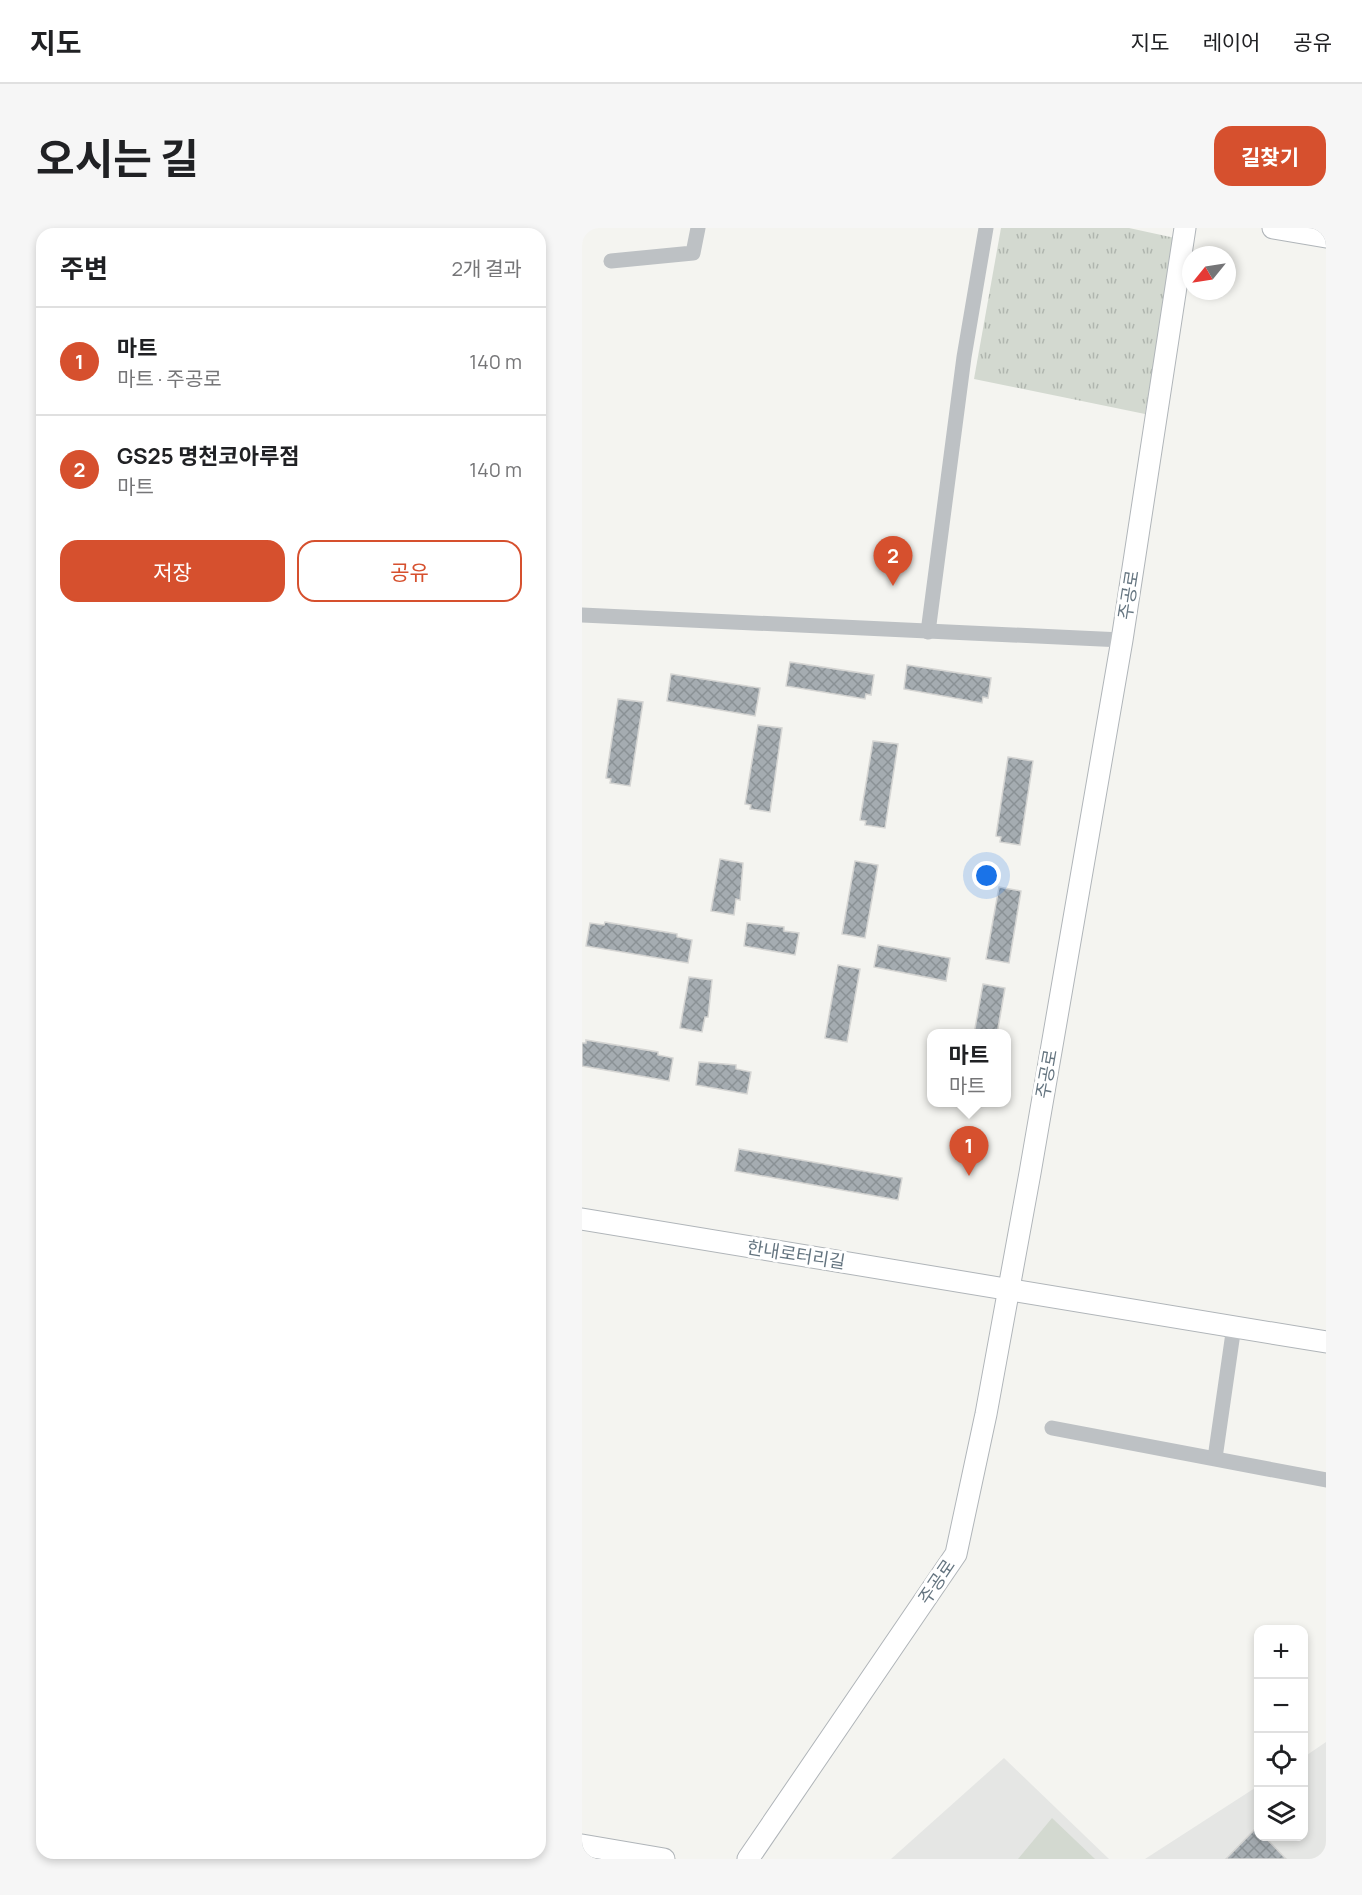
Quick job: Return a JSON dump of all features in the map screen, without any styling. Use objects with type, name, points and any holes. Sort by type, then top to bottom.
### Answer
[{"type":"street","points":[[611,261],[693,253],[698,228]]},
{"type":"street","points":[[928,632],[964,357],[986,228]]},
{"type":"street","name":"주공로","points":[[748,1859],[956,1554],[1010,1290],[1122,640],[1185,228]]},
{"type":"street","points":[[1274,228],[1326,237]]},
{"type":"street","points":[[582,615],[1122,640]]},
{"type":"street","name":"한내로터리길","points":[[582,1220],[1326,1342]]},
{"type":"street","points":[[1215,1458],[1234,1326]]},
{"type":"street","points":[[1052,1428],[1326,1480]]},
{"type":"street","points":[[582,1845],[664,1859]]},
{"type":"shaded area","points":[[1326,1742],[1326,1859],[1145,1859],[1254,1789],[1254,1841],[1308,1841],[1308,1754]]},
{"type":"shaded area","points":[[1004,1758],[1109,1859],[891,1859]]},
{"type":"green space","points":[[1001,228],[1129,228],[1175,238],[1145,414],[974,379]]},
{"type":"green space","points":[[1052,1818],[1095,1859],[1018,1859]]},
{"type":"building","points":[[790,662],[874,675],[871,695],[866,694],[865,699],[786,686]]},
{"type":"building","points":[[907,665],[991,678],[988,698],[983,697],[982,703],[904,689]]},
{"type":"building","points":[[671,674],[760,688],[755,716],[667,701]]},
{"type":"building","points":[[618,699],[643,702],[630,786],[610,783],[611,779],[606,778]]},
{"type":"building","points":[[758,725],[782,728],[770,812],[750,809],[751,805],[745,804]]},
{"type":"building","points":[[873,741],[898,744],[885,828],[865,825],[866,821],[860,820]]},
{"type":"building","points":[[1008,757],[1033,761],[1020,845],[1000,842],[1001,837],[996,836]]},
{"type":"building","points":[[720,859],[743,863],[740,900],[736,899],[734,915],[711,911]]},
{"type":"building","points":[[855,861],[878,865],[865,938],[842,934]]},
{"type":"building","points":[[999,887],[1021,891],[1009,963],[986,959]]},
{"type":"building","points":[[605,922],[677,934],[677,937],[692,940],[688,963],[586,946],[590,923],[604,925]]},
{"type":"building","points":[[747,923],[784,927],[784,931],[799,933],[795,955],[744,946]]},
{"type":"building","points":[[878,945],[950,958],[946,981],[874,967]]},
{"type":"building","points":[[838,965],[860,969],[847,1042],[825,1038]]},
{"type":"building","points":[[689,977],[712,980],[708,1017],[705,1017],[702,1032],[680,1028]]},
{"type":"building","points":[[983,984],[1005,988],[998,1029],[975,1029]]},
{"type":"building","points":[[586,1040],[658,1052],[658,1055],[673,1058],[669,1081],[582,1066],[582,1043],[586,1043]]},
{"type":"building","points":[[699,1062],[736,1065],[736,1069],[751,1072],[747,1094],[696,1085]]},
{"type":"building","points":[[739,1149],[902,1178],[898,1200],[735,1171]]},
{"type":"building","points":[[1254,1830],[1254,1841],[1269,1841],[1286,1859],[1226,1859]]},
{"type":"place","name":"GS25 명천코아루점","points":[[893,586]]},
{"type":"place","name":"마트","points":[[969,1176]]}]
